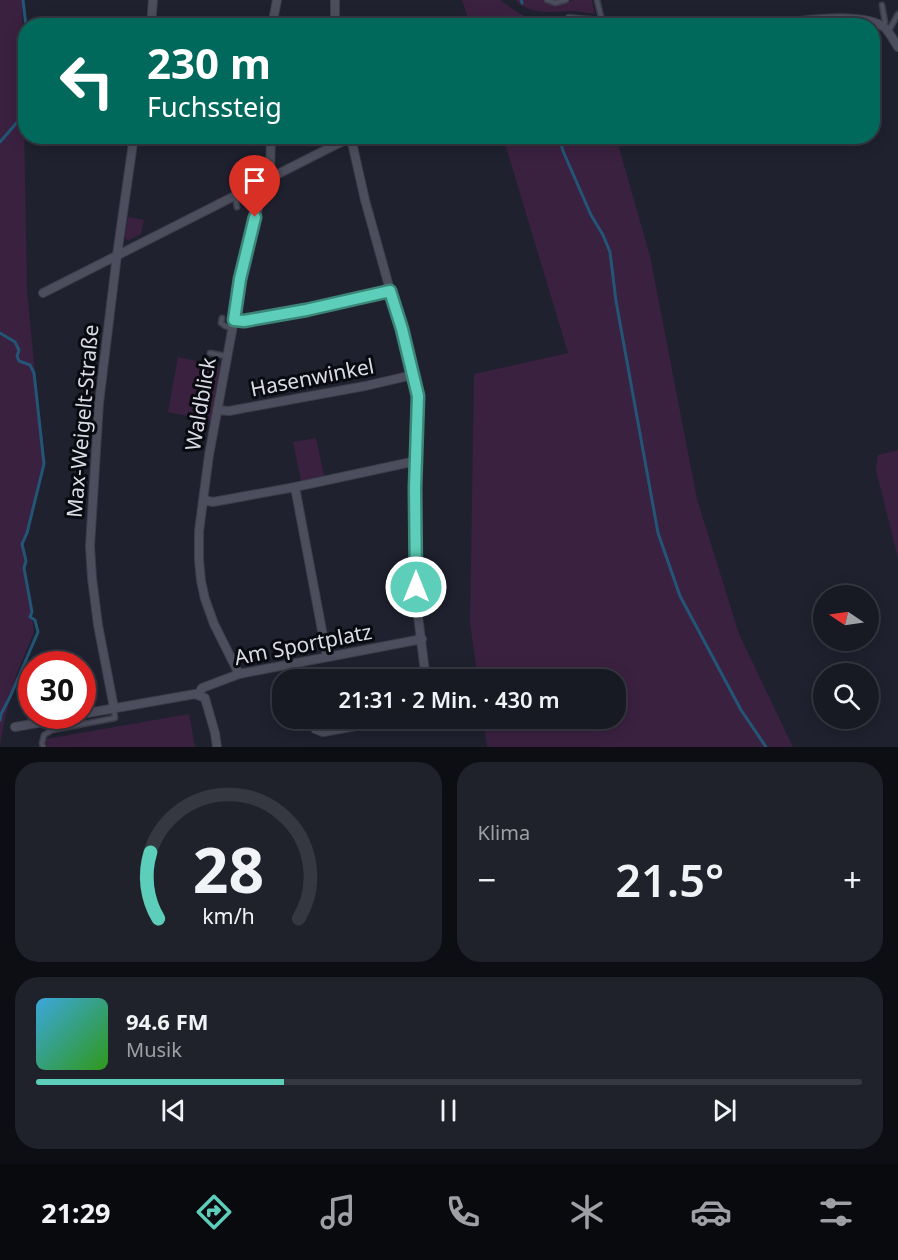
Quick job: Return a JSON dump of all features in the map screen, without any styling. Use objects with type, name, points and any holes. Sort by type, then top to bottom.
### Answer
[{"type":"street","points":[[152,18],[153,0]]},
{"type":"street","points":[[274,18],[277,0]]},
{"type":"street","points":[[335,0],[335,18]]},
{"type":"street","points":[[880,27],[886,29],[898,47]]},
{"type":"street","name":"Max-Weigelt-Straße","points":[[114,708],[98,626],[90,546],[99,403],[133,144]]},
{"type":"street","name":"Waldblick","points":[[239,674],[214,624],[205,599],[198,546],[217,410],[240,279],[261,197],[270,177],[271,144]]},
{"type":"street","points":[[43,293],[338,144]]},
{"type":"street","points":[[353,144],[365,201],[418,396],[416,600],[425,669]]},
{"type":"street","points":[[233,324],[390,291]]},
{"type":"street","name":"Hasenwinkel","points":[[217,410],[229,411],[413,375]]},
{"type":"street","points":[[203,500],[213,502],[295,487],[416,461]]},
{"type":"street","points":[[295,487],[327,657]]},
{"type":"street","name":"Am Sportplatz","points":[[96,711],[198,695],[202,688],[239,674],[422,639]]},
{"type":"street","points":[[292,664],[293,669]]},
{"type":"street","points":[[198,695],[204,698],[217,747]]},
{"type":"street","points":[[315,729],[324,732],[340,729]]},
{"type":"lane","points":[[547,0],[555,3],[566,0]]},
{"type":"lane","points":[[597,0],[601,18]]},
{"type":"lane","points":[[882,5],[886,29]]},
{"type":"lane","points":[[886,29],[898,14]]},
{"type":"lane","points":[[235,196],[237,207]]},
{"type":"lane","points":[[222,318],[223,325],[233,324]]},
{"type":"lane","points":[[210,353],[227,357]]},
{"type":"lane","points":[[43,747],[44,735],[52,730],[116,718],[114,708]]},
{"type":"shaded area","points":[[0,0],[22,0],[22,18],[18,18],[18,144],[24,144],[27,292],[44,462],[23,549],[34,632],[26,651],[18,651],[18,671],[0,746]]},
{"type":"shaded area","points":[[462,0],[500,0],[527,18],[468,18]]},
{"type":"shaded area","points":[[515,0],[542,0],[550,5],[561,5],[574,0],[592,0],[595,14],[534,10],[520,5]]},
{"type":"shaded area","points":[[505,144],[618,144],[650,256],[697,499],[739,634],[793,747],[487,747],[484,729],[626,729],[626,669],[477,669],[470,623],[474,374],[568,353]]},
{"type":"shaded area","points":[[128,217],[144,220],[141,234],[127,240],[125,236]]},
{"type":"shaded area","points":[[178,357],[220,366],[211,421],[168,412]]},
{"type":"shaded area","points":[[316,438],[325,480],[302,485],[293,442]]},
{"type":"shaded area","points":[[898,450],[898,558],[876,470],[878,455]]},
{"type":"shaded area","points":[[189,714],[195,747],[47,747],[46,739]]},
{"type":"waterway","points":[[23,0],[25,18]]},
{"type":"waterway","points":[[0,142],[18,121]]},
{"type":"waterway","points":[[561,144],[591,215],[610,252],[616,301],[658,533],[680,596],[741,710],[766,747]]},
{"type":"waterway","points":[[0,333],[15,342],[19,350],[17,356],[19,361],[30,365],[34,373],[44,464],[27,533],[22,544],[32,612],[30,617],[35,620],[38,632],[0,720]]},
{"type":"route","points":[[255,217],[244,258],[234,320],[244,321],[306,310],[390,291],[402,329],[418,396],[415,488],[416,587]]}]
